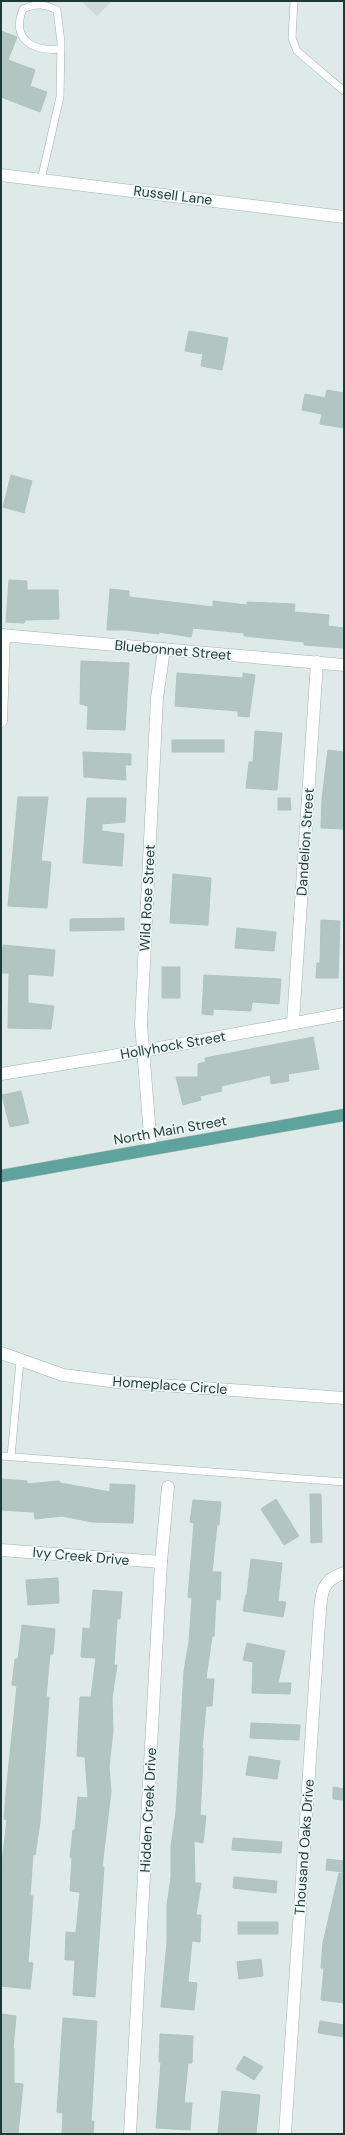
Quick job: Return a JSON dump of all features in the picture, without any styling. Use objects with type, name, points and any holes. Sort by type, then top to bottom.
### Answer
[{"type":"main road","name":"North Main Street","points":[[1,1176],[344,1115]]},
{"type":"street","name":"Russell Lane","points":[[1,175],[344,217]]},
{"type":"street","name":"Bluebonnet Street","points":[[2,635],[344,665]]},
{"type":"street","points":[[1,721],[2,635]]},
{"type":"street","name":"Wild Rose Street","points":[[152,1148],[141,1024],[158,698],[164,649]]},
{"type":"street","name":"Dandelion Street","points":[[293,1022],[317,662]]},
{"type":"street","name":"Hollyhock Street","points":[[1,1074],[143,1051],[293,1022],[344,1014]]},
{"type":"street","name":"Homeplace Circle","points":[[1,1353],[63,1376],[110,1381],[344,1398]]},
{"type":"street","name":"Hidden Creek Drive","points":[[130,2134],[161,1562],[168,1487]]},
{"type":"street","name":"Ivy Creek Drive","points":[[1,1550],[161,1562]]},
{"type":"street","name":"Thousand Oaks Drive","points":[[285,2134],[319,1622],[323,1587],[331,1577],[344,1573]]},
{"type":"lane","points":[[294,1],[292,38],[297,51],[344,91]]},
{"type":"lane","points":[[41,180],[60,97],[61,49],[57,10],[47,5],[32,5],[23,9],[18,22],[21,33],[26,41],[34,46],[48,50],[61,49]]},
{"type":"lane","points":[[11,1456],[20,1361]]},
{"type":"lane","points":[[1,1456],[344,1482]]},
{"type":"shaded area","points":[[81,1],[112,1],[97,16]]},
{"type":"building","points":[[1,31],[17,37],[8,60],[35,70],[30,86],[47,92],[40,112],[1,97]]},
{"type":"building","points":[[189,331],[228,338],[222,370],[201,366],[203,354],[185,351]]},
{"type":"building","points":[[327,390],[344,393],[344,428],[320,424],[322,414],[302,410],[305,394],[325,398]]},
{"type":"building","points":[[11,475],[32,481],[24,513],[3,507]]},
{"type":"building","points":[[9,580],[27,581],[27,590],[58,590],[59,619],[25,620],[24,623],[6,622]]},
{"type":"building","points":[[110,589],[129,591],[129,597],[213,607],[213,601],[247,605],[247,602],[295,604],[294,612],[329,615],[328,626],[344,628],[344,648],[304,645],[304,642],[244,636],[244,633],[193,628],[191,637],[159,632],[159,634],[126,630],[107,630]]},
{"type":"building","points":[[81,661],[129,663],[125,730],[87,729],[88,706],[80,704]]},
{"type":"building","points":[[177,673],[243,678],[243,673],[255,675],[249,717],[238,716],[238,711],[175,706]]},
{"type":"building","points":[[255,731],[282,733],[277,790],[246,788],[249,762],[253,762]]},
{"type":"building","points":[[172,740],[224,740],[224,752],[172,752]]},
{"type":"building","points":[[328,750],[344,752],[344,829],[321,828],[322,799]]},
{"type":"building","points":[[83,752],[131,754],[131,765],[125,765],[126,780],[84,777]]},
{"type":"building","points":[[18,797],[48,797],[41,861],[51,862],[47,908],[8,906]]},
{"type":"building","points":[[87,798],[126,798],[125,822],[102,824],[102,831],[124,834],[122,866],[83,863]]},
{"type":"building","points":[[278,798],[290,798],[291,810],[278,810]]},
{"type":"building","points":[[173,874],[211,878],[208,925],[170,923]]},
{"type":"building","points":[[124,918],[124,930],[70,931],[70,919]]},
{"type":"building","points":[[321,920],[340,921],[338,978],[316,978],[317,963],[320,963]]},
{"type":"building","points":[[237,928],[276,932],[274,951],[235,948]]},
{"type":"building","points":[[3,945],[55,950],[53,976],[28,974],[28,1003],[54,1006],[51,1029],[8,1028],[9,973],[1,973]]},
{"type":"building","points":[[162,967],[180,967],[180,998],[162,998]]},
{"type":"building","points":[[204,975],[281,979],[279,1004],[252,1002],[251,1011],[213,1009],[213,1015],[202,1014]]},
{"type":"building","points":[[313,1037],[319,1069],[288,1074],[289,1081],[271,1084],[270,1075],[221,1086],[222,1091],[200,1096],[201,1100],[183,1105],[176,1077],[198,1077],[198,1064],[206,1062],[205,1058]]},
{"type":"building","points":[[21,1091],[29,1123],[10,1127],[2,1095]]},
{"type":"building","points":[[1,1479],[27,1481],[27,1484],[59,1481],[60,1483],[110,1492],[110,1484],[135,1485],[133,1523],[92,1522],[62,1516],[35,1519],[34,1512],[1,1510]]},
{"type":"building","points":[[310,1494],[321,1494],[322,1542],[311,1543]]},
{"type":"building","points":[[276,1499],[299,1536],[284,1545],[261,1509]]},
{"type":"building","points":[[193,1500],[221,1502],[212,1572],[221,1572],[220,1600],[216,1599],[214,1636],[212,1636],[206,1679],[214,1679],[212,1706],[206,1706],[202,1748],[200,1815],[206,1816],[203,1843],[194,1841],[195,1883],[201,1883],[196,1915],[201,1915],[200,1942],[192,1941],[188,1982],[197,1983],[194,2010],[161,2007],[167,1942],[167,1905],[171,1877],[171,1846],[176,1812],[184,1671],[189,1642],[192,1598],[188,1597],[194,1523],[190,1522]]},
{"type":"building","points":[[251,1559],[282,1563],[278,1601],[286,1602],[283,1617],[243,1611],[247,1595]]},
{"type":"building","points":[[58,1578],[59,1603],[28,1605],[26,1580]]},
{"type":"building","points":[[93,1590],[122,1592],[120,1619],[117,1619],[114,1665],[117,1665],[112,1698],[113,1731],[109,1767],[111,1791],[102,1867],[104,1867],[95,1997],[73,1995],[75,1960],[65,1960],[66,1932],[76,1933],[80,1892],[70,1891],[72,1858],[70,1857],[73,1830],[75,1830],[78,1797],[88,1798],[85,1757],[77,1756],[80,1697],[91,1697],[96,1658],[81,1657],[83,1628],[90,1629]]},
{"type":"building","points":[[22,1625],[55,1629],[53,1654],[50,1654],[46,1697],[49,1697],[40,1822],[35,1855],[33,1854],[30,1896],[33,1896],[28,1962],[33,1963],[30,1989],[1,1986],[1,1872],[7,1820],[4,1819],[17,1686],[12,1685],[15,1659],[18,1659]]},
{"type":"building","points":[[247,1643],[285,1651],[278,1683],[291,1683],[290,1694],[252,1693],[253,1662],[243,1660]]},
{"type":"building","points":[[251,1723],[300,1725],[299,1740],[250,1738]]},
{"type":"building","points":[[249,1756],[280,1761],[277,1779],[246,1775]]},
{"type":"building","points":[[333,1787],[344,1789],[343,1800],[333,1799]]},
{"type":"building","points":[[233,1838],[282,1842],[281,1853],[232,1850]]},
{"type":"building","points":[[327,1859],[344,1861],[344,1872],[326,1870]]},
{"type":"building","points":[[339,1873],[344,1873],[344,2003],[321,2000],[324,1968],[321,1968],[323,1943]]},
{"type":"building","points":[[234,1877],[277,1881],[276,1893],[233,1888]]},
{"type":"building","points":[[238,1922],[278,1922],[278,1934],[238,1934]]},
{"type":"building","points":[[261,1959],[263,1976],[239,1979],[237,1962]]},
{"type":"building","points":[[1,2014],[16,2016],[13,2048],[14,2083],[23,2084],[18,2134],[1,2134]]},
{"type":"building","points":[[63,2018],[97,2021],[91,2121],[94,2121],[93,2134],[62,2134],[63,2113],[57,2112]]},
{"type":"building","points":[[320,2021],[344,2025],[344,2037],[318,2033]]},
{"type":"building","points":[[160,2034],[193,2036],[192,2063],[188,2063],[184,2103],[192,2103],[190,2130],[156,2128],[161,2062],[159,2062]]},
{"type":"building","points":[[244,2056],[263,2067],[254,2080],[236,2069]]},
{"type":"building","points":[[222,2091],[260,2095],[256,2134],[218,2134]]}]
